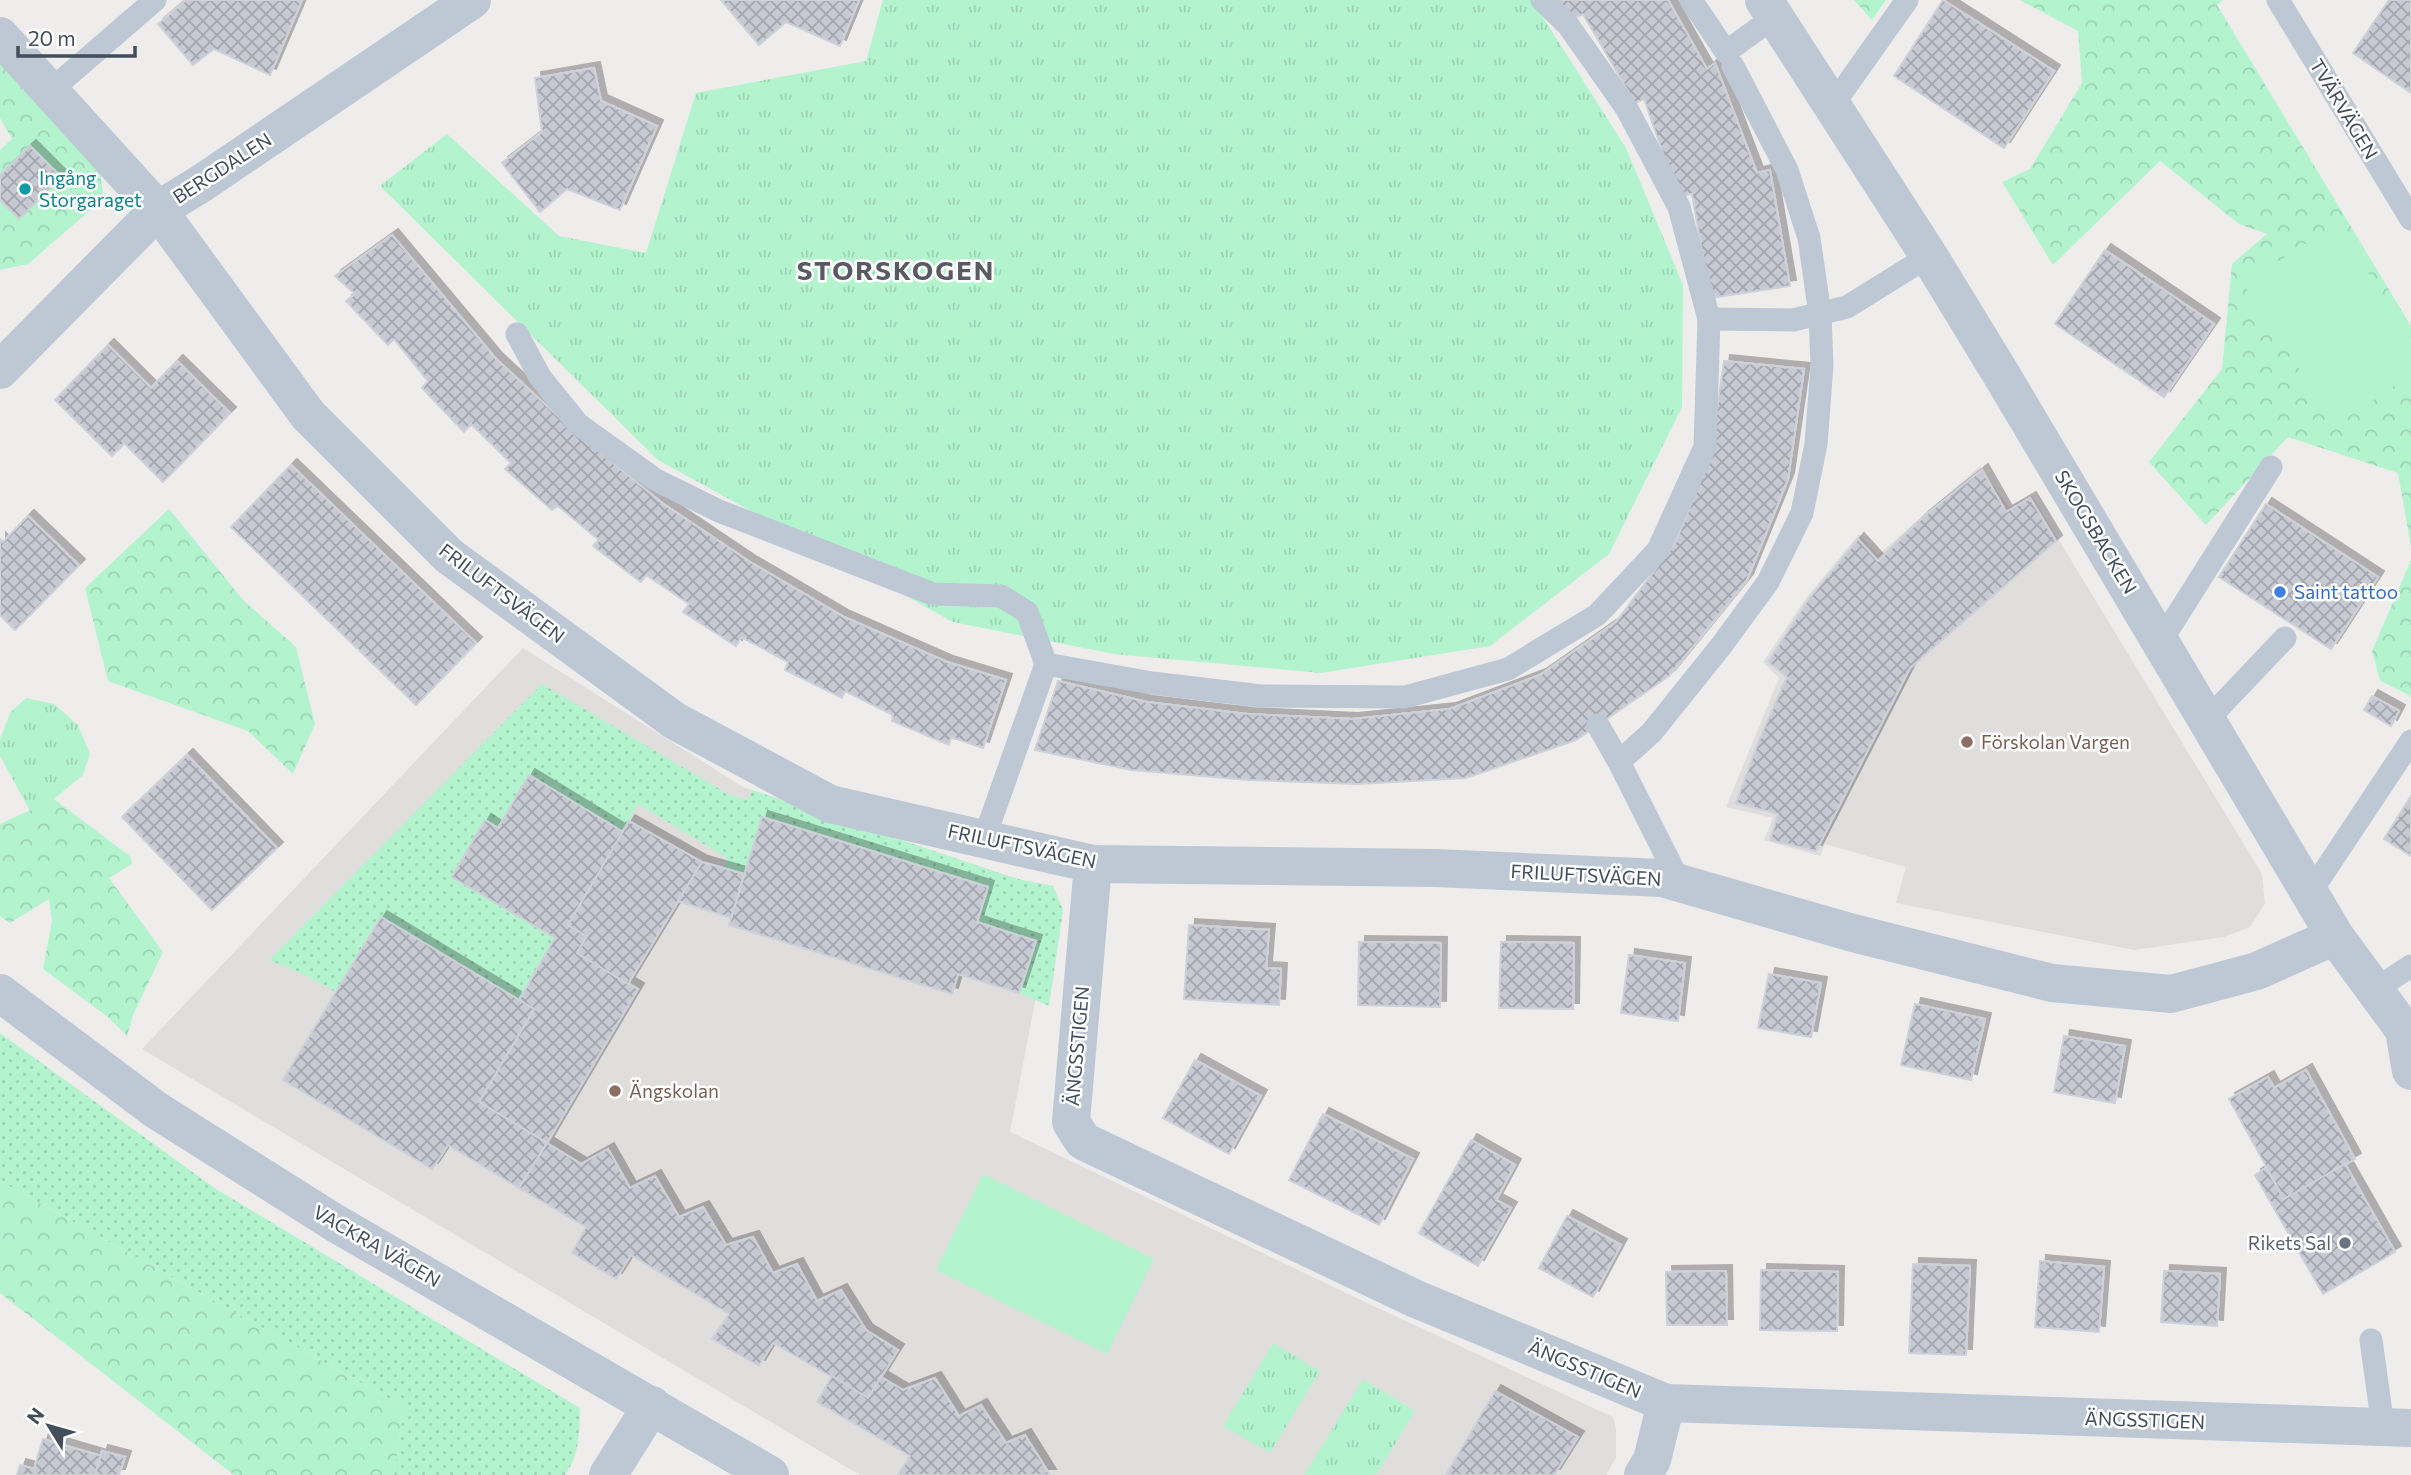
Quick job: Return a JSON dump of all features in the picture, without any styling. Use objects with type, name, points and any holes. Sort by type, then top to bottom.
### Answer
[{"type":"street","name":"BERGDALEN","points":[[0,370],[158,210],[472,0]]},
{"type":"street","name":"SKOGSBACKEN","points":[[1769,8],[1929,256],[2034,427],[2335,936],[2407,1030],[2411,1071]]},
{"type":"street","name":"FRILUFTSVÄGEN","points":[[0,36],[158,210],[309,415],[449,556],[675,721],[830,804],[1093,864],[1436,868],[1662,877],[1853,933],[2052,983],[2171,994],[2257,971],[2335,936]]},
{"type":"street","name":"ÄNGSSTIGEN","points":[[1093,864],[1070,1122],[1083,1141],[1416,1299],[1666,1403],[2397,1428]]},
{"type":"street","name":"VACKRA VÄGEN","points":[[0,993],[156,1110],[324,1216],[770,1475]]},
{"type":"street","points":[[1643,1475],[1652,1460],[1666,1403]]},
{"type":"street","points":[[608,1475],[652,1405]]},
{"type":"lane","points":[[50,91],[155,0]]},
{"type":"lane","points":[[1045,664],[1152,683],[1261,696],[1405,697],[1508,669],[1555,653],[1597,615],[1658,550],[1705,447],[1709,319],[1679,207],[1634,121],[1568,25],[1542,0]]},
{"type":"lane","points":[[1690,0],[1726,51],[1769,8]]},
{"type":"lane","points":[[1832,106],[1907,0]]},
{"type":"lane","name":"TVÄRVÄGEN","points":[[2278,0],[2411,219]]},
{"type":"lane","points":[[1619,762],[1652,732],[1768,582],[1801,513],[1816,444],[1822,365],[1820,314],[1809,238],[1787,170],[1733,66]]},
{"type":"lane","points":[[1709,319],[1793,320],[1847,307],[1929,256]]},
{"type":"lane","points":[[517,334],[540,377],[578,424],[656,480],[719,511],[933,594],[1001,596],[1027,612],[1045,664],[984,839]]},
{"type":"lane","points":[[2161,641],[2271,467]]},
{"type":"lane","points":[[2207,720],[2285,638]]},
{"type":"lane","points":[[1598,725],[1680,883]]},
{"type":"lane","points":[[2310,893],[2411,741]]},
{"type":"lane","points":[[2374,990],[2411,966]]},
{"type":"lane","points":[[2371,1340],[2397,1428]]},
{"type":"shaded area","name":"Förskolan Vargen","points":[[1980,466],[2009,507],[2032,496],[2262,874],[2265,903],[2250,927],[2224,937],[2134,950],[1896,903],[1906,867],[1825,844],[1820,856],[1764,840],[1773,818],[1726,807],[1779,678],[1763,662],[1806,598],[1859,534],[1878,555]]},
{"type":"shaded area","name":"Ängskolan","points":[[523,648],[743,787],[1056,892],[1010,1132],[1613,1417],[1616,1429],[1616,1458],[1606,1475],[860,1475],[142,1049]]},
{"type":"green space","points":[[883,0],[1532,0],[1626,148],[1683,285],[1682,407],[1609,554],[1490,646],[1321,673],[1114,654],[953,622],[658,460],[380,186],[447,134],[559,236],[646,253],[696,93],[866,61]]},
{"type":"green space","points":[[1854,0],[1886,0],[1872,20]]},
{"type":"green space","points":[[2020,0],[2223,0],[2217,5],[2411,326],[2411,547],[2398,473],[2288,437],[2206,525],[2149,462],[2222,369],[2232,264],[2267,234],[2239,224],[2160,161],[2053,265],[2002,182],[2030,169],[2082,83],[2078,31]]},
{"type":"green space","points":[[0,62],[100,174],[104,198],[28,264],[0,270],[0,150],[12,139],[0,118]]},
{"type":"green space","points":[[2336,224],[2411,338],[2411,375],[2336,425],[2243,284]]},
{"type":"green space","points":[[169,509],[244,601],[296,647],[315,724],[293,774],[248,731],[108,681],[85,588]]},
{"type":"green space","points":[[2411,560],[2411,698],[2380,681],[2372,651]]},
{"type":"green space","points":[[542,684],[728,794],[748,800],[752,790],[1014,878],[1053,886],[1063,910],[1049,1006],[1019,993],[1035,941],[977,922],[988,887],[762,818],[744,874],[725,869],[727,858],[638,804],[623,832],[529,776],[498,828],[485,821],[452,877],[555,938],[519,1000],[381,917],[336,992],[269,960]]},
{"type":"green space","points":[[26,698],[54,704],[78,725],[90,754],[83,775],[54,799],[30,811],[0,756],[0,739],[10,713]]},
{"type":"green space","points":[[54,799],[131,857],[132,864],[109,878],[163,952],[133,1015],[127,1036],[108,1017],[43,969],[52,921],[49,899],[10,923],[0,916],[0,824]]},
{"type":"green space","points":[[0,1033],[216,1189],[580,1408],[576,1451],[565,1475],[394,1475],[404,1407],[0,1181]]},
{"type":"green space","points":[[983,1174],[1154,1259],[1107,1354],[936,1270]]},
{"type":"green space","points":[[0,1181],[404,1407],[394,1475],[234,1475],[0,1293]]},
{"type":"green space","points":[[1273,1343],[1320,1371],[1270,1453],[1223,1426]]},
{"type":"green space","points":[[1363,1379],[1415,1411],[1376,1475],[1304,1475]]},
{"type":"building","points":[[186,0],[302,0],[270,75],[214,49],[193,65],[158,24]]},
{"type":"building","points":[[721,0],[859,0],[840,46],[786,22],[759,45]]},
{"type":"building","points":[[1558,0],[1668,0],[1707,69],[1715,63],[1757,173],[1770,170],[1790,286],[1710,298],[1692,194],[1678,196],[1644,99],[1635,103],[1583,14],[1573,19]]},
{"type":"building","points":[[1943,0],[2054,71],[2004,148],[1894,76]]},
{"type":"building","points":[[2389,0],[2411,0],[2411,93],[2353,53]]},
{"type":"building","points":[[594,68],[601,101],[657,126],[620,210],[567,189],[540,212],[502,163],[542,132],[535,78]]},
{"type":"building","name":"Ingång Storgaraget","points":[[30,146],[61,177],[19,219],[0,200],[0,175]]},
{"type":"building","points":[[392,235],[496,359],[575,432],[662,503],[750,562],[844,617],[947,662],[1006,680],[983,748],[951,737],[949,745],[892,721],[893,715],[845,691],[842,698],[785,670],[788,662],[741,637],[736,646],[683,612],[689,604],[646,575],[641,582],[593,546],[599,540],[558,506],[552,510],[505,469],[511,463],[471,424],[464,432],[422,388],[428,381],[394,339],[388,345],[346,301],[355,294],[335,276]]},
{"type":"building","points":[[2105,250],[2214,324],[2164,397],[2055,324]]},
{"type":"building","points":[[108,345],[151,388],[177,361],[230,413],[163,482],[124,443],[112,456],[55,400]]},
{"type":"building","points":[[1724,361],[1804,369],[1788,479],[1747,580],[1669,676],[1576,740],[1466,778],[1357,784],[1249,780],[1132,770],[1035,750],[1058,681],[1147,702],[1247,714],[1352,719],[1450,709],[1540,675],[1616,622],[1675,543],[1710,458]]},
{"type":"building","points":[[291,465],[476,643],[416,705],[231,527]]},
{"type":"building","points":[[1982,470],[2006,512],[2030,498],[2056,541],[1910,668],[1816,851],[1770,840],[1778,814],[1736,803],[1759,740],[1787,677],[1768,662],[1808,600],[1858,539],[1878,561],[1923,517]]},
{"type":"building","points":[[2266,504],[2378,577],[2331,649],[2219,577]]},
{"type":"building","points":[[28,516],[79,565],[15,630],[0,615],[0,539],[3,542]]},
{"type":"building","points":[[2372,696],[2399,711],[2391,726],[2364,710]]},
{"type":"building","points":[[187,755],[277,848],[212,910],[122,817]]},
{"type":"building","points":[[529,775],[623,832],[568,925],[587,936],[577,953],[638,989],[547,1143],[479,1102],[534,1009],[519,1000],[555,938],[452,877],[485,820],[498,828]]},
{"type":"building","points":[[2411,796],[2411,856],[2384,839]]},
{"type":"building","points":[[762,817],[988,887],[977,922],[1036,941],[1019,993],[958,974],[952,994],[729,925]]},
{"type":"building","points":[[629,821],[702,862],[628,984],[577,953],[587,936],[568,925]]},
{"type":"building","points":[[702,862],[744,874],[731,918],[678,901]]},
{"type":"building","points":[[381,917],[534,1009],[479,1102],[547,1143],[519,1188],[448,1145],[432,1169],[283,1080]]},
{"type":"building","points":[[1189,925],[1269,930],[1266,968],[1281,969],[1279,1005],[1184,999]]},
{"type":"building","points":[[1359,942],[1441,943],[1440,1007],[1358,1005]]},
{"type":"building","points":[[1501,942],[1574,943],[1573,1009],[1499,1008]]},
{"type":"building","points":[[1629,955],[1685,963],[1678,1021],[1621,1013]]},
{"type":"building","points":[[1769,974],[1821,983],[1811,1037],[1758,1028]]},
{"type":"building","points":[[1915,1004],[1985,1019],[1971,1080],[1901,1065]]},
{"type":"building","points":[[2064,1036],[2125,1046],[2115,1103],[2054,1092]]},
{"type":"building","points":[[1195,1060],[1261,1096],[1229,1154],[1163,1118]]},
{"type":"building","points":[[2306,1070],[2355,1159],[2284,1199],[2229,1099],[2268,1077],[2274,1088]]},
{"type":"building","points":[[1323,1114],[1413,1159],[1379,1225],[1289,1180]]},
{"type":"building","points":[[1471,1140],[1515,1165],[1496,1200],[1511,1208],[1478,1266],[1419,1233]]},
{"type":"building","points":[[547,1143],[581,1164],[608,1149],[630,1188],[655,1176],[679,1217],[703,1207],[726,1245],[753,1237],[773,1273],[797,1264],[817,1301],[841,1290],[866,1330],[898,1350],[868,1398],[773,1343],[759,1366],[712,1339],[729,1314],[631,1255],[616,1279],[572,1253],[586,1227],[519,1188]]},
{"type":"building","points":[[2345,1164],[2395,1252],[2323,1294],[2255,1175],[2266,1168],[2284,1199]]},
{"type":"building","points":[[1567,1216],[1621,1245],[1593,1297],[1539,1268]]},
{"type":"building","points":[[2040,1261],[2104,1267],[2099,1332],[2035,1327]]},
{"type":"building","points":[[1913,1264],[1970,1266],[1966,1355],[1909,1353]]},
{"type":"building","points":[[1761,1270],[1838,1272],[1837,1331],[1760,1330]]},
{"type":"building","points":[[1726,1271],[1727,1325],[1667,1325],[1666,1272]]},
{"type":"building","points":[[2164,1271],[2220,1274],[2217,1326],[2161,1322]]},
{"type":"building","points":[[832,1376],[868,1398],[881,1377],[903,1390],[935,1378],[959,1416],[981,1405],[1006,1443],[1025,1435],[1050,1475],[898,1475],[910,1456],[817,1402]]},
{"type":"building","points":[[1495,1391],[1578,1437],[1554,1475],[1446,1475]]},
{"type":"building","points":[[43,1439],[101,1456],[95,1475],[17,1475],[20,1465],[34,1469]]},
{"type":"building","points":[[102,1451],[125,1457],[119,1475],[95,1475]]},
{"type":"place","name":"Ingång Storgaraget","points":[[25,189]]},
{"type":"place","name":"Saint tattoo","points":[[2280,592]]},
{"type":"place","name":"Förskolan Vargen","points":[[1967,742]]},
{"type":"place","name":"Ängskolan","points":[[615,1091]]},
{"type":"place","name":"Rikets Sal","points":[[2345,1243]]},
{"type":"district","name":"STORSKOGEN","points":[[896,271]]}]
